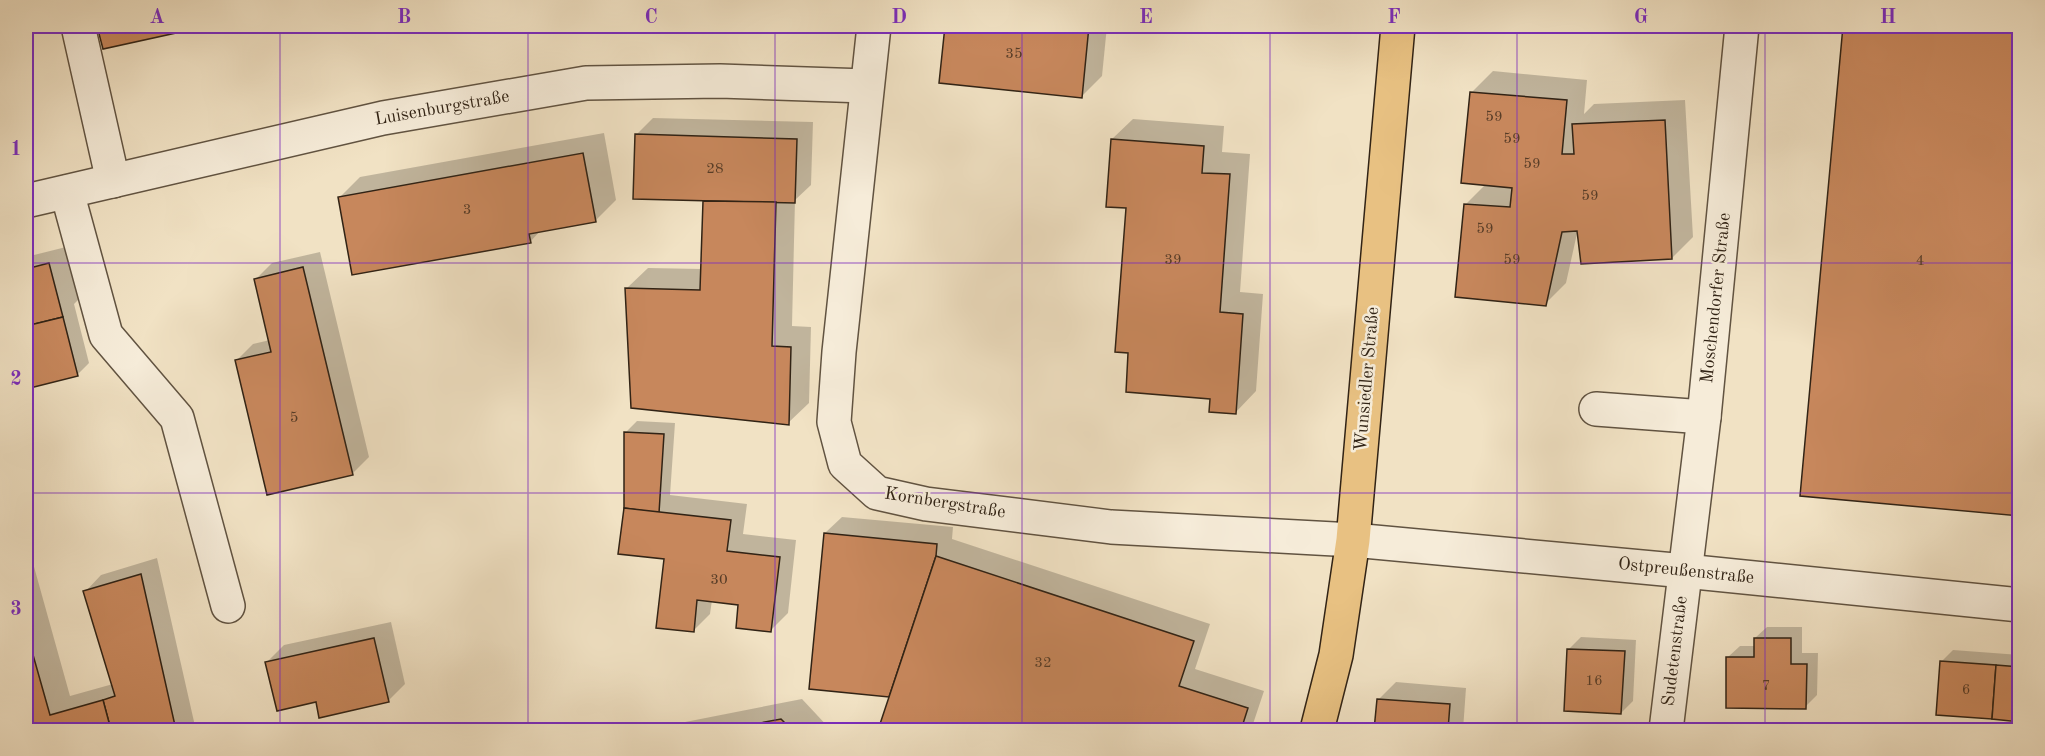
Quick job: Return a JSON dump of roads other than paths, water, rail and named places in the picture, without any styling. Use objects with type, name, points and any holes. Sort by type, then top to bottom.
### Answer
[{"type":"main road","name":"Wunsiedler Straße","points":[[1317,730],[1336,655],[1353,540],[1398,26]]},
{"type":"street","points":[[78,26],[113,181]]},
{"type":"street","name":"Kornbergstraße","points":[[874,26],[839,352],[834,422],[845,464],[877,493],[926,504],[1111,527],[1353,540]]},
{"type":"street","name":"Moschendorfer Straße","points":[[1685,571],[1704,417],[1742,26]]},
{"type":"street","name":"Luisenburgstraße","points":[[26,201],[383,118],[586,83],[720,81],[866,86]]},
{"type":"street","points":[[67,192],[106,335],[177,418],[228,606]]},
{"type":"street","points":[[1596,409],[1704,417]]},
{"type":"street","name":"Ostpreußenstraße","points":[[1353,540],[2019,605]]},
{"type":"street","name":"Sudetenstraße","points":[[1666,730],[1685,571]]}]
